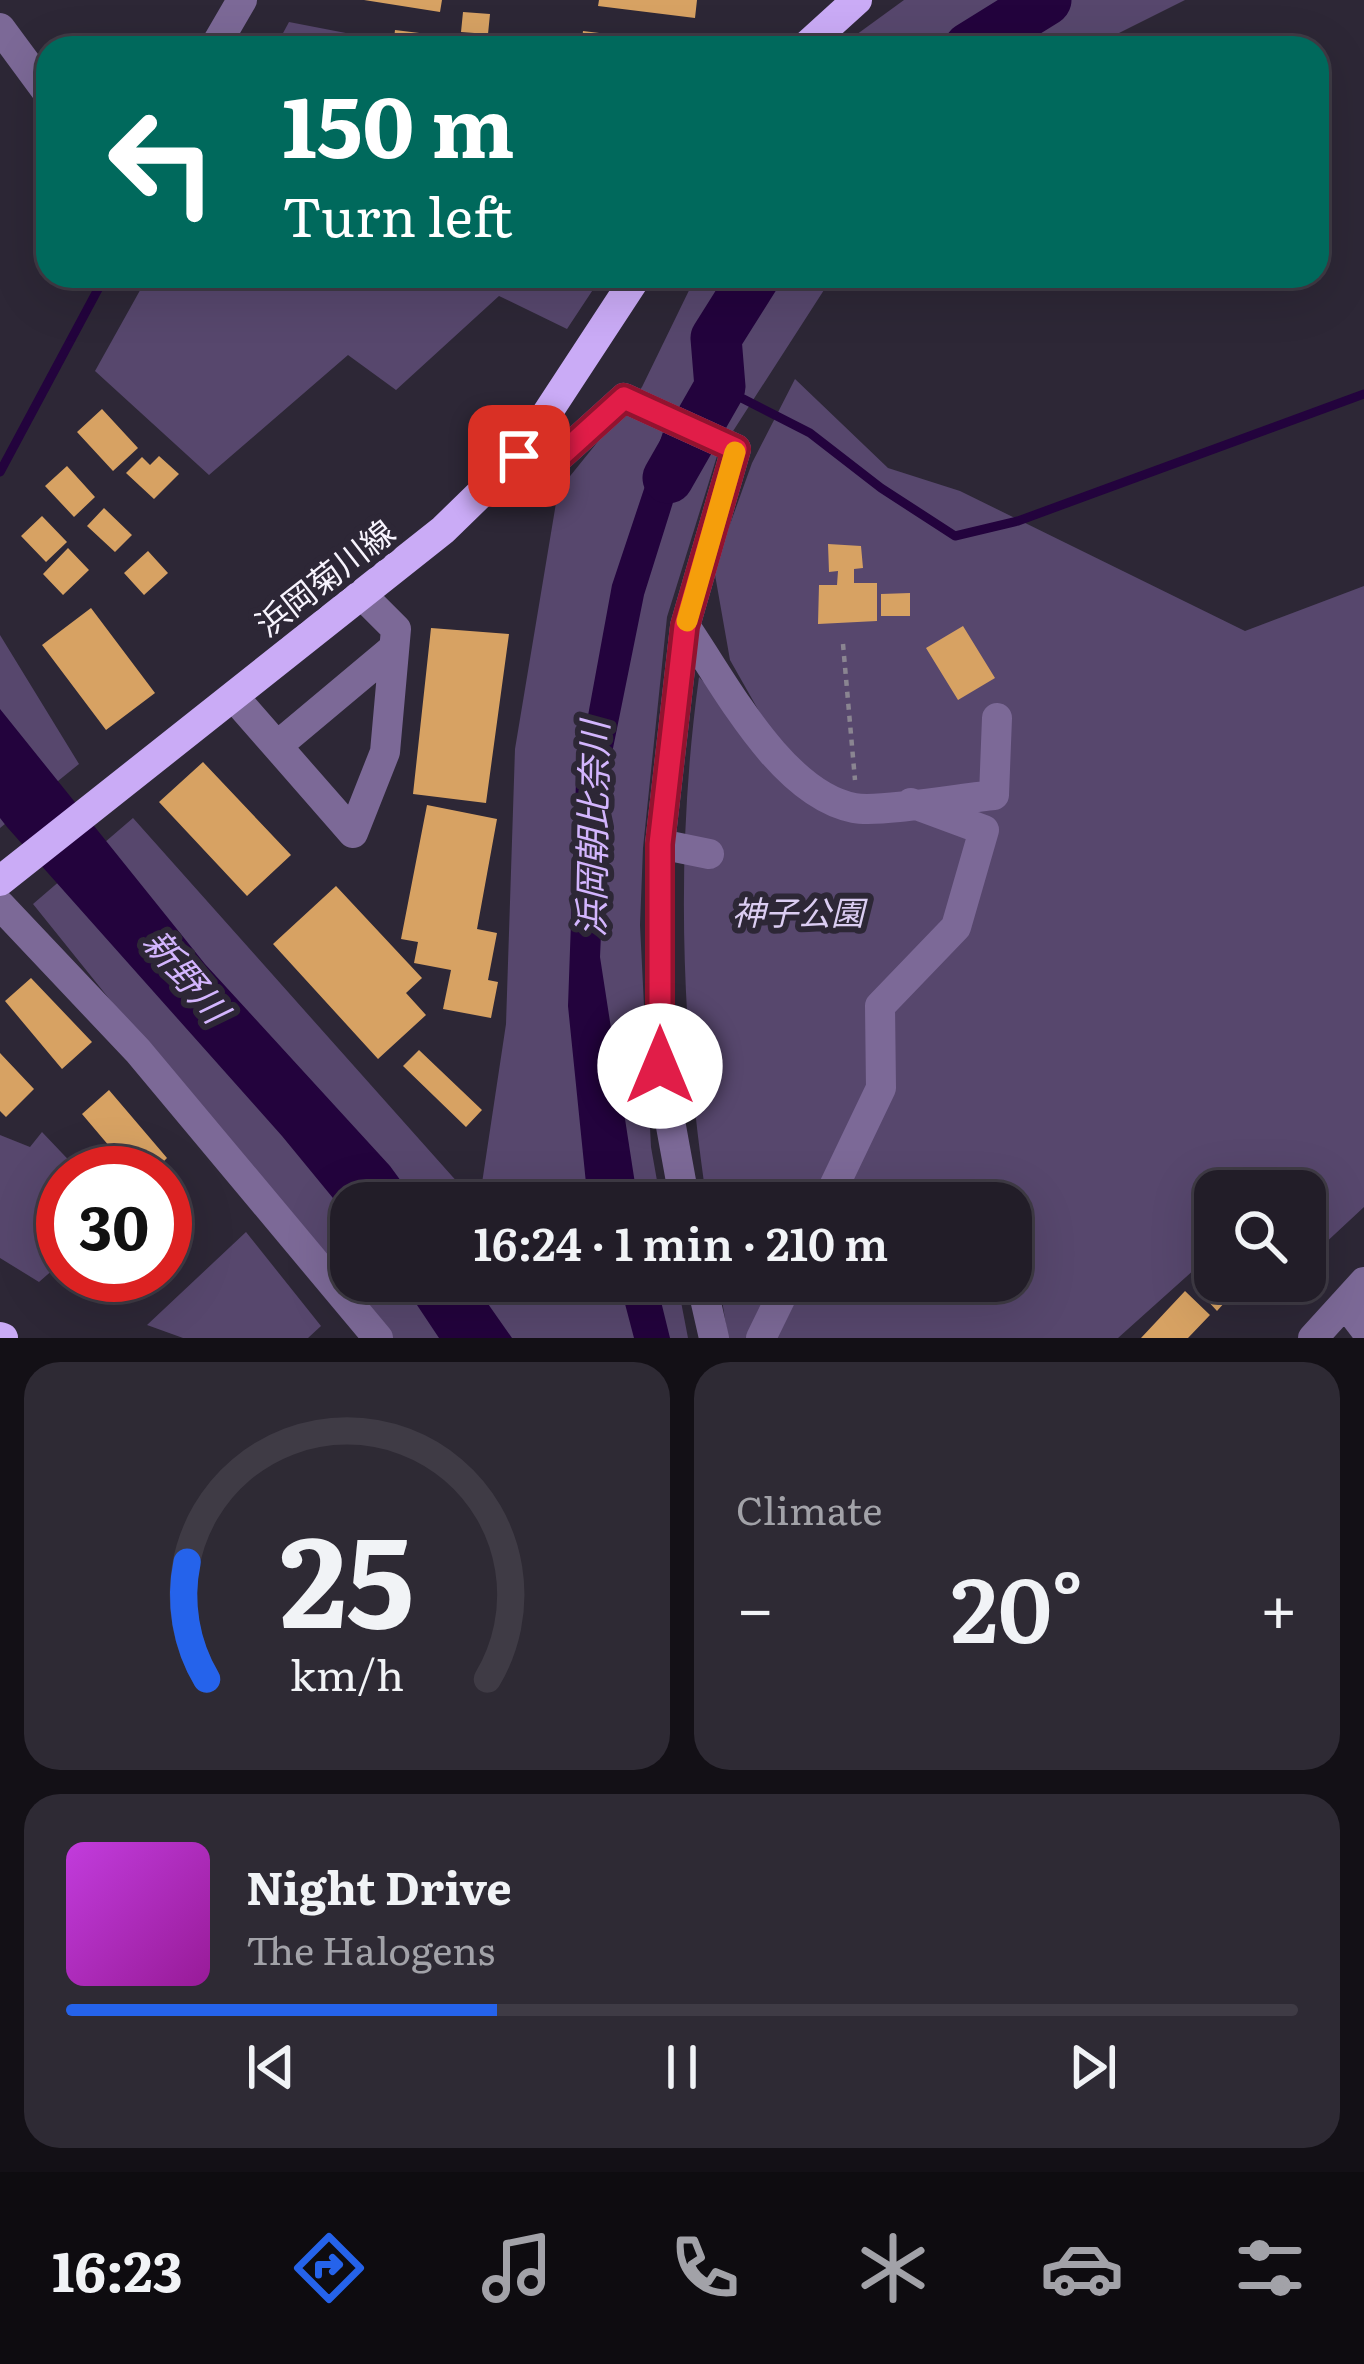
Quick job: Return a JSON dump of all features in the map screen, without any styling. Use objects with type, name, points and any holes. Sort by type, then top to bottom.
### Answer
[{"type":"main road","points":[[817,36],[857,0]]},
{"type":"main road","name":"浜岡菊川線","points":[[0,881],[443,530],[519,456],[629,288]]},
{"type":"street","points":[[221,36],[242,0]]},
{"type":"street","points":[[0,28],[36,77]]},
{"type":"street","points":[[519,456],[560,456],[624,398],[736,449],[685,626],[660,844],[660,1066],[681,1182]]},
{"type":"street","points":[[234,697],[353,833],[385,752],[395,629],[362,595]]},
{"type":"street","points":[[685,626],[774,754],[821,797],[858,809],[994,795],[997,718]]},
{"type":"street","points":[[278,746],[394,648]]},
{"type":"street","points":[[836,1182],[881,1088],[880,1006],[956,927],[985,830],[911,803]]},
{"type":"street","points":[[660,844],[709,854]]},
{"type":"street","points":[[0,905],[138,1051],[378,1338]]},
{"type":"street","points":[[1354,1293],[1364,1328]]},
{"type":"street","points":[[1313,1338],[1354,1293]]},
{"type":"street","points":[[706,1302],[715,1338]]},
{"type":"street","points":[[761,1338],[779,1302]]},
{"type":"path","points":[[843,644],[858,809]]},
{"type":"green space","points":[[904,0],[1185,0],[1113,36],[854,36]]},
{"type":"green space","points":[[289,22],[361,36],[281,36]]},
{"type":"green space","points":[[141,288],[594,288],[567,329],[499,296],[396,390],[348,355],[209,475],[95,371]]},
{"type":"green space","points":[[690,288],[825,288],[717,456],[667,617],[643,848],[640,925],[651,1147],[657,1182],[482,1182],[506,1024],[515,749],[558,491],[642,387]]},
{"type":"green space","name":"神子公園","points":[[795,379],[888,468],[960,491],[1245,631],[1364,586],[1364,1207],[1326,1242],[1326,1170],[1194,1170],[1194,1270],[1118,1338],[728,1338],[722,1302],[1032,1302],[1032,1182],[704,1182],[691,1072],[684,940],[686,808],[699,677],[774,755],[850,799],[786,759],[730,660],[714,569],[752,463]]},
{"type":"green space","points":[[0,635],[79,764],[0,828]]},
{"type":"green space","points":[[133,818],[457,1182],[330,1182],[330,1273],[33,904]]},
{"type":"green space","points":[[42,1132],[55,1146],[36,1146],[36,1280],[0,1258],[0,1135],[30,1147]]},
{"type":"green space","points":[[246,1232],[321,1326],[308,1338],[183,1338],[147,1325],[171,1302],[192,1302],[192,1283]]},
{"type":"green space","points":[[353,1302],[681,1302],[688,1338],[382,1338]]},
{"type":"water","points":[[664,429],[692,442],[644,595],[608,773],[600,957],[635,1182],[586,1182],[568,1006],[576,781],[612,585]]},
{"type":"water","name":"新野川","points":[[0,709],[205,964],[402,1182],[330,1182],[330,1194],[0,818]]},
{"type":"water","points":[[415,1302],[487,1302],[512,1338],[439,1338]]},
{"type":"water","points":[[625,1302],[661,1302],[670,1338],[634,1338]]},
{"type":"building","points":[[364,0],[442,0],[440,12]]},
{"type":"building","points":[[599,0],[697,0],[695,18],[598,6]]},
{"type":"building","points":[[463,12],[490,14],[488,34],[461,32]]},
{"type":"building","points":[[395,30],[444,36],[394,36]]},
{"type":"building","points":[[583,31],[623,36],[582,36]]},
{"type":"building","points":[[102,409],[138,448],[113,471],[77,432]]},
{"type":"building","points":[[159,456],[179,474],[154,499],[126,473],[142,457],[150,465]]},
{"type":"building","points":[[67,466],[95,497],[74,517],[45,486]]},
{"type":"building","points":[[104,508],[132,535],[115,552],[87,526]]},
{"type":"building","points":[[42,516],[67,542],[46,562],[21,536]]},
{"type":"building","points":[[828,544],[861,546],[863,568],[854,569],[854,583],[877,583],[877,621],[818,624],[819,585],[837,585],[838,571],[829,572]]},
{"type":"building","points":[[68,548],[89,570],[63,595],[43,574]]},
{"type":"building","points":[[148,551],[168,573],[144,595],[124,573]]},
{"type":"building","points":[[910,593],[910,616],[881,616],[881,594]]},
{"type":"building","points":[[91,608],[155,693],[106,730],[42,645]]},
{"type":"building","points":[[963,626],[995,678],[958,700],[926,648]]},
{"type":"building","points":[[431,628],[509,634],[486,803],[413,794]]},
{"type":"building","points":[[203,762],[291,855],[247,896],[159,802]]},
{"type":"building","points":[[427,805],[497,819],[477,929],[497,933],[488,980],[498,982],[491,1018],[443,1009],[451,970],[414,963],[418,942],[401,939]]},
{"type":"building","points":[[336,886],[422,978],[406,993],[426,1015],[378,1059],[273,944]]},
{"type":"building","points":[[31,978],[92,1042],[62,1069],[5,1001]]},
{"type":"building","points":[[419,1050],[482,1110],[466,1127],[403,1066]]},
{"type":"building","points":[[0,1053],[34,1089],[6,1117],[0,1111]]},
{"type":"building","points":[[109,1090],[157,1146],[109,1146],[82,1114]]},
{"type":"building","points":[[1185,1291],[1210,1315],[1188,1338],[1141,1338]]},
{"type":"waterway","name":"浜岡朝比奈川","points":[[988,36],[1046,0]]},
{"type":"waterway","points":[[0,472],[99,288]]},
{"type":"waterway","name":"浜岡朝比奈川","points":[[668,478],[720,387],[716,338],[747,288]]},
{"type":"waterway","points":[[720,387],[810,433],[881,488],[955,536],[1018,521],[1364,394]]},
{"type":"slow traffic","points":[[687,621],[735,452]]},
{"type":"route","points":[[519,456],[560,456],[624,398],[736,449],[685,626],[660,844],[660,1066]]}]
